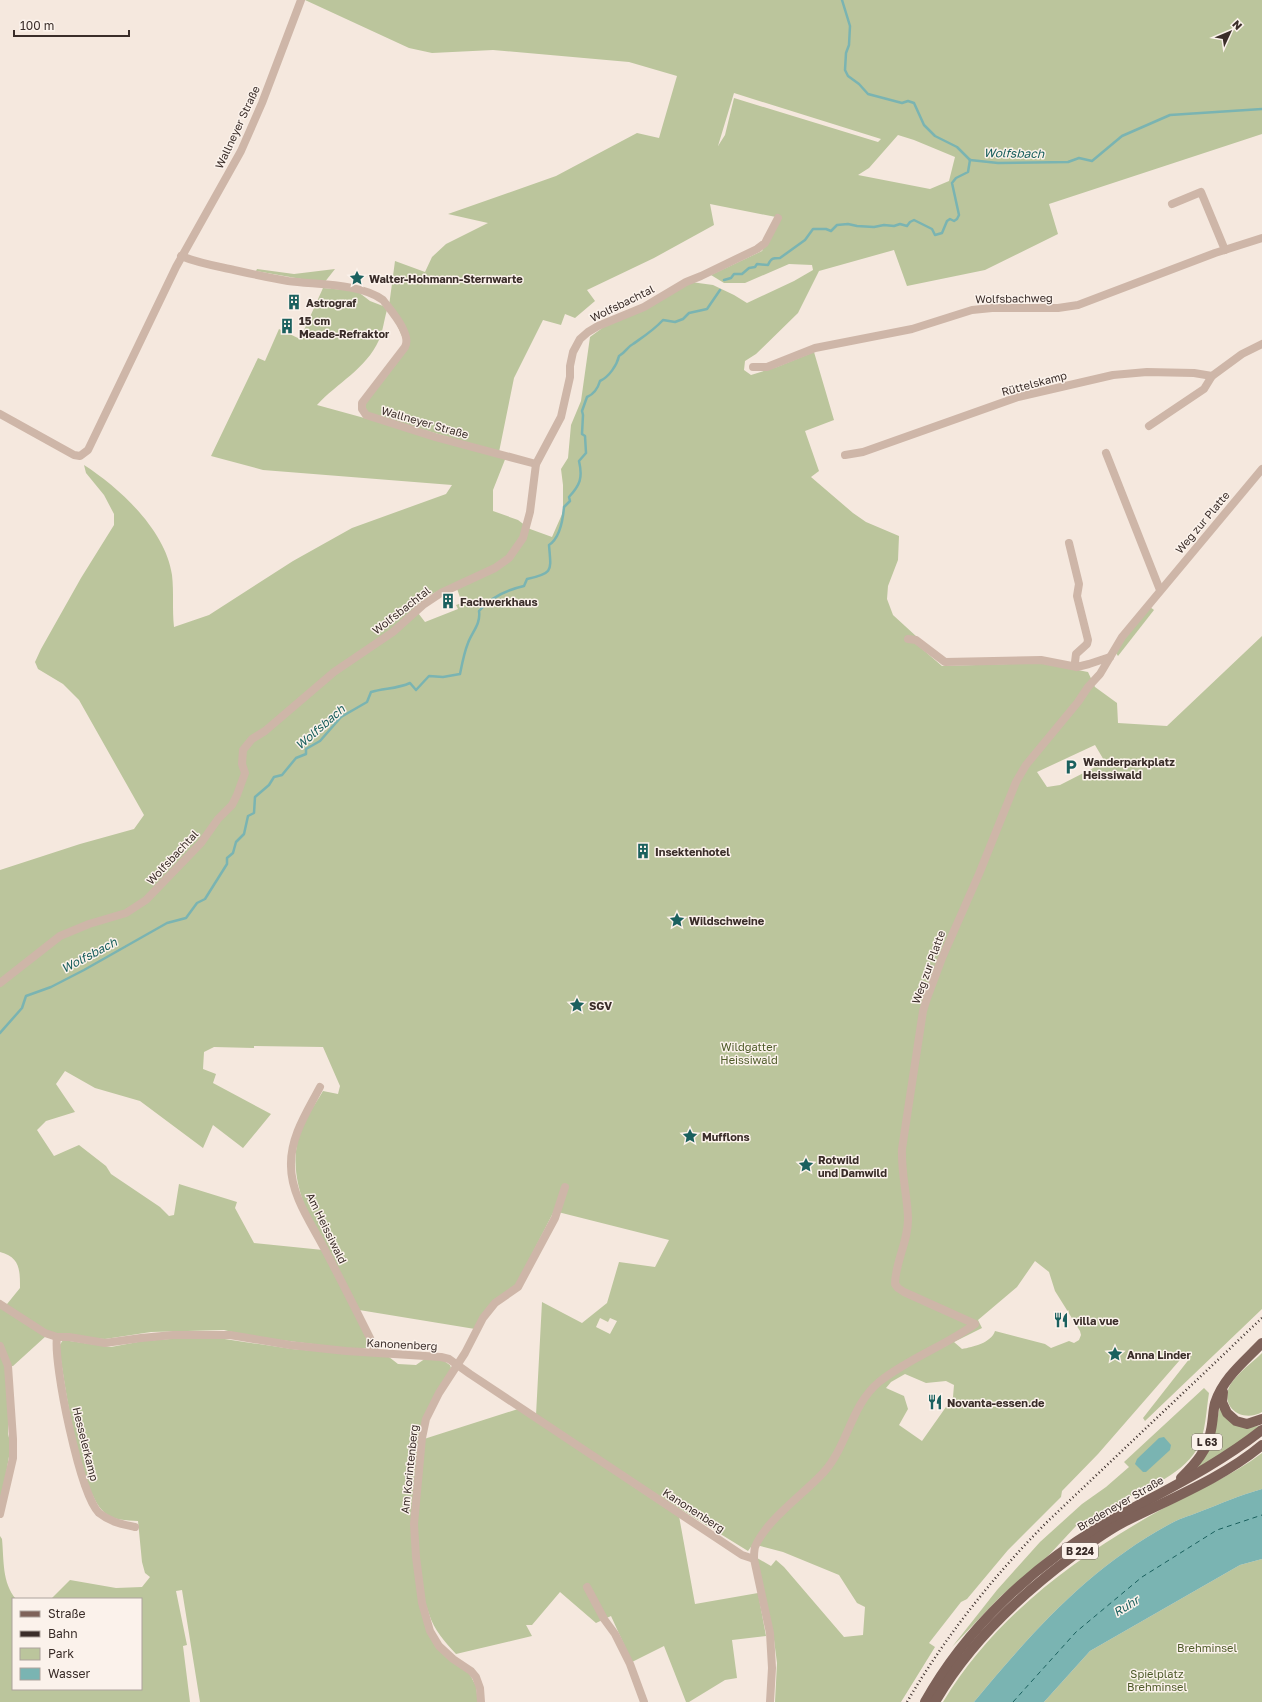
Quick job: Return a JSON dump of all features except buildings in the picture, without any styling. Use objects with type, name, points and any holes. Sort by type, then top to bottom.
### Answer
[{"type":"main road","name":"L 63","points":[[1170,1488],[1195,1465],[1205,1449],[1211,1432],[1215,1403],[1224,1385],[1232,1373],[1262,1343]]},
{"type":"main road","points":[[1224,1385],[1222,1402],[1227,1413],[1236,1421],[1247,1424],[1262,1419]]},
{"type":"main road","name":"Bredeneyer Straße","points":[[925,1702],[954,1658],[980,1626],[1014,1591],[1078,1541],[1238,1449],[1262,1430]]},
{"type":"main road","name":"Bredeneyer Straße","points":[[935,1702],[962,1663],[988,1631],[1019,1599],[1050,1573],[1120,1524],[1196,1486],[1234,1464],[1262,1444]]},
{"type":"street","name":"Wallneyer Straße","points":[[0,414],[70,454],[78,456],[83,454],[90,446],[181,256],[241,151],[262,102],[301,0]]},
{"type":"street","points":[[1172,204],[1201,192],[1225,250]]},
{"type":"street","name":"Wolfsbachtal","points":[[0,983],[60,936],[89,924],[126,913],[146,900],[201,843],[218,819],[232,805],[245,773],[242,764],[243,750],[252,739],[265,731],[334,672],[393,632],[423,605],[441,593],[495,568],[509,558],[523,538],[530,512],[536,464],[561,417],[570,377],[570,366],[573,352],[580,339],[598,326],[644,307],[686,282],[757,249],[765,243],[778,218]]},
{"type":"street","name":"Wolfsbachweg","points":[[753,367],[767,367],[815,348],[912,329],[972,310],[992,308],[1058,308],[1078,305],[1225,250],[1262,238]]},
{"type":"street","name":"Wallneyer Straße","points":[[181,256],[198,262],[251,274],[288,281],[359,289],[378,296],[383,300],[405,332],[407,340],[405,347],[362,403],[362,409],[366,415],[435,437],[536,464]]},
{"type":"street","points":[[1149,426],[1204,389],[1212,376],[1242,354],[1262,344]]},
{"type":"street","name":"Rüttelskamp","points":[[845,455],[863,452],[1018,396],[1113,375],[1155,372],[1194,373],[1212,376]]},
{"type":"street","points":[[1106,453],[1160,590]]},
{"type":"street","name":"Weg zur Platte","points":[[754,1559],[755,1548],[768,1528],[831,1464],[861,1404],[878,1383],[912,1360],[975,1324],[904,1292],[895,1284],[906,1238],[908,1217],[901,1162],[902,1148],[923,1011],[934,976],[979,874],[1016,782],[1026,765],[1100,674],[1122,638],[1160,590],[1262,469]]},
{"type":"street","points":[[1069,543],[1079,584],[1077,596],[1088,640],[1087,644],[1076,654],[1075,662],[1077,667]]},
{"type":"street","points":[[908,639],[916,640],[945,662],[1040,660],[1077,667],[1110,657]]},
{"type":"street","name":"Am Heissiwald","points":[[320,1087],[299,1125],[292,1150],[291,1167],[294,1185],[305,1213],[370,1338],[375,1352]]},
{"type":"street","name":"Am Korintenberg","points":[[481,1702],[480,1688],[471,1671],[445,1653],[430,1631],[422,1603],[414,1539],[422,1438],[426,1419],[439,1393],[488,1311],[495,1303],[518,1287],[555,1218],[565,1187]]},
{"type":"street","name":"Kanonenberg","points":[[0,1304],[45,1333],[57,1337],[69,1337],[105,1343],[154,1336],[220,1334],[290,1346],[375,1352],[392,1355],[441,1357],[457,1364],[742,1555],[754,1559]]},
{"type":"street","name":"Hesselerkamp","points":[[57,1337],[56,1346],[63,1396],[77,1460],[88,1496],[98,1512],[112,1522],[136,1527]]},
{"type":"street","points":[[0,1346],[8,1366],[13,1439],[13,1458],[0,1514]]},
{"type":"street","points":[[754,1559],[770,1633],[772,1668],[770,1702]]},
{"type":"street","points":[[587,1587],[604,1619],[615,1634],[630,1664],[644,1702]]},
{"type":"green space","name":"Wildgatter Heissiwald","points":[[305,0],[1262,0],[1262,134],[1049,204],[1058,234],[985,270],[907,286],[894,250],[819,271],[798,313],[756,354],[745,361],[744,370],[751,375],[777,367],[814,352],[834,420],[805,431],[819,471],[811,477],[853,513],[866,522],[899,536],[898,560],[888,586],[887,599],[893,615],[917,637],[914,642],[942,666],[1042,663],[1088,672],[1095,687],[1117,703],[1118,723],[1167,726],[1262,636],[1262,1309],[1145,1421],[1143,1418],[1190,1358],[1186,1353],[1098,1454],[1062,1491],[1061,1497],[1008,1550],[967,1599],[961,1602],[929,1643],[935,1647],[901,1702],[775,1702],[777,1663],[773,1632],[757,1558],[771,1566],[776,1560],[784,1567],[844,1637],[863,1635],[865,1607],[857,1603],[839,1575],[783,1552],[753,1544],[748,1551],[667,1501],[536,1415],[542,1302],[582,1323],[607,1303],[619,1262],[655,1267],[669,1240],[554,1211],[515,1287],[475,1329],[353,1309],[368,1342],[367,1348],[353,1349],[248,1336],[224,1330],[151,1332],[105,1339],[46,1336],[13,1366],[6,1367],[11,1413],[8,1417],[8,1434],[11,1445],[0,1509],[0,1307],[3,1309],[20,1288],[20,1275],[18,1265],[12,1257],[0,1252],[0,870],[80,844],[134,829],[144,815],[79,700],[63,684],[38,669],[35,662],[81,578],[114,525],[114,514],[104,495],[86,473],[84,465],[126,498],[151,527],[161,542],[168,559],[172,575],[174,627],[209,615],[293,561],[352,528],[446,494],[452,485],[263,470],[211,456],[258,358],[265,361],[279,329],[300,339],[323,288],[357,291],[370,301],[383,306],[387,310],[379,340],[367,359],[359,368],[317,405],[506,457],[493,490],[493,511],[518,520],[530,529],[552,537],[563,512],[563,485],[561,469],[568,458],[571,425],[581,401],[590,337],[605,326],[691,282],[713,285],[747,303],[794,281],[813,270],[812,265],[789,264],[745,283],[724,283],[711,275],[762,251],[781,218],[710,204],[714,225],[654,258],[587,290],[595,301],[575,318],[565,314],[561,325],[543,320],[514,378],[499,452],[367,413],[364,403],[407,348],[389,306],[395,261],[425,272],[432,257],[446,244],[488,223],[448,214],[556,176],[637,133],[659,138],[677,76],[629,62],[493,50],[432,53],[409,48]],"holes":[[[734,93],[881,139],[878,142],[734,98],[725,135],[718,146]],[[898,135],[955,157],[949,181],[930,189],[858,175],[869,168]],[[455,583],[462,603],[456,605],[458,609],[425,622],[415,609],[428,596]],[[1095,745],[1105,762],[1060,785],[1047,787],[1037,772]],[[214,1047],[323,1047],[340,1086],[338,1094],[323,1091],[307,1117],[297,1144],[296,1158],[298,1185],[307,1212],[323,1250],[254,1243],[235,1208],[237,1202],[179,1184],[174,1215],[169,1216],[160,1207],[111,1174],[106,1166],[79,1145],[54,1156],[37,1130],[46,1121],[75,1112],[56,1084],[65,1071],[95,1088],[140,1101],[203,1148],[213,1125],[243,1148],[271,1114],[213,1083],[216,1074],[203,1069],[204,1052]],[[1035,1261],[1049,1272],[1055,1291],[1081,1335],[1079,1340],[1074,1343],[1069,1341],[1051,1348],[1045,1344],[995,1331],[990,1339],[976,1346],[962,1349],[954,1342],[982,1328],[978,1320],[1017,1287]],[[600,1318],[608,1322],[610,1318],[617,1321],[610,1334],[596,1327]],[[905,1374],[926,1383],[946,1381],[954,1385],[953,1397],[922,1441],[899,1425],[908,1409],[904,1396],[886,1388],[891,1382]]]},
{"type":"green space","points":[[257,269],[294,274],[335,269],[324,283],[256,271]]},
{"type":"green space","points":[[1150,607],[1154,610],[1118,656],[1116,653],[1124,639]]},
{"type":"green space","points":[[183,1338],[218,1338],[292,1349],[389,1357],[398,1364],[416,1365],[426,1358],[441,1359],[450,1365],[451,1368],[421,1427],[416,1578],[438,1648],[469,1673],[476,1686],[478,1702],[200,1702],[182,1590],[176,1591],[187,1645],[183,1646],[190,1702],[0,1702],[0,1536],[2,1539],[6,1579],[11,1593],[15,1598],[12,1598],[12,1690],[142,1690],[142,1598],[52,1598],[70,1580],[116,1588],[142,1587],[150,1577],[145,1573],[142,1562],[138,1521],[120,1520],[111,1517],[104,1512],[95,1500],[87,1481],[74,1434],[59,1346],[63,1340],[111,1347],[143,1341]]},
{"type":"green space","points":[[1262,1353],[1262,1412],[1249,1416],[1242,1415],[1232,1409],[1229,1404],[1227,1397],[1228,1390],[1238,1375]]},
{"type":"green space","points":[[1204,1388],[1209,1393],[1204,1429],[1200,1443],[1190,1459],[1181,1468],[1159,1482],[1114,1505],[1089,1527],[1076,1526],[1049,1555],[1001,1596],[952,1647],[997,1590],[1040,1542],[1082,1504],[1106,1487],[1129,1467],[1124,1462]]},
{"type":"green space","points":[[1220,1406],[1246,1427],[1260,1426],[1230,1449],[1199,1467],[1197,1466],[1212,1442]]},
{"type":"green space","points":[[518,1409],[679,1516],[695,1604],[758,1593],[766,1636],[732,1640],[737,1678],[725,1680],[689,1702],[686,1702],[664,1646],[632,1662],[611,1616],[596,1623],[560,1592],[532,1625],[526,1625],[532,1636],[456,1654],[444,1640],[437,1631],[429,1614],[423,1594],[420,1573],[418,1550],[418,1504],[424,1439]]},
{"type":"green space","points":[[1262,1453],[1262,1489],[1180,1519],[1139,1542],[1112,1561],[1062,1604],[1039,1627],[974,1702],[943,1702],[964,1671],[987,1642],[1013,1615],[1040,1591],[1100,1546],[1164,1508],[1227,1476]]},
{"type":"green space","name":"Brehminsel","points":[[1262,1559],[1262,1702],[1044,1702],[1090,1651],[1240,1565]]},
{"type":"water","points":[[1164,1437],[1171,1445],[1170,1450],[1146,1472],[1143,1472],[1135,1464],[1137,1459],[1159,1438]]},
{"type":"water","name":"Ruhr","points":[[1262,1489],[1262,1559],[1240,1565],[1090,1651],[1044,1702],[974,1702],[1039,1627],[1062,1604],[1112,1561],[1139,1542],[1176,1521]]},
{"type":"waterway","points":[[842,0],[850,26],[845,70],[848,76],[859,84],[868,94],[902,103],[908,101],[914,103],[924,125],[935,136],[957,147],[970,160]]},
{"type":"waterway","name":"Wolfsbach","points":[[970,160],[998,163],[1068,162],[1079,158],[1092,161],[1122,136],[1170,115],[1262,109]]},
{"type":"waterway","name":"Wolfsbach","points":[[724,280],[731,278],[734,274],[742,274],[749,268],[755,267],[757,264],[768,265],[772,259],[780,258],[805,240],[813,229],[826,229],[831,231],[837,225],[848,224],[874,227],[884,225],[894,226],[900,224],[907,226],[914,220],[932,229],[935,235],[942,233],[947,221],[950,219],[954,221],[959,215],[952,183],[956,178],[968,172],[970,160]]},
{"type":"waterway","name":"Wolfsbach","points":[[0,1033],[22,1008],[26,996],[51,987],[84,970],[167,923],[186,918],[197,903],[205,899],[227,864],[227,858],[233,853],[236,842],[244,834],[248,816],[254,813],[255,797],[269,785],[274,777],[282,775],[296,758],[306,754],[306,749],[320,741],[341,717],[367,702],[371,692],[410,683],[416,690],[429,676],[443,677],[460,674],[463,658],[479,620],[479,611],[494,598],[505,592],[524,586],[527,579],[542,575],[549,570],[549,545],[556,538],[562,522],[564,507],[570,501],[569,497],[576,489],[580,481],[581,472],[579,461],[586,453],[585,436],[582,434],[582,411],[587,397],[592,394],[600,381],[612,370],[619,356],[629,347],[663,320],[675,322],[683,319],[689,313],[707,309],[720,290]]},
{"type":"ferry route","points":[[1013,1702],[1076,1632],[1142,1577],[1217,1530],[1262,1515]]},
{"type":"railway","points":[[907,1702],[953,1631],[1006,1565],[1025,1544],[1262,1318]]},
{"type":"place","name":"Walter-Hohmann-Sternwarte","points":[[357,278]]},
{"type":"place","name":"Astrograf","points":[[294,302]]},
{"type":"place","name":"15 cm Meade-Refraktor","points":[[287,326]]},
{"type":"place","name":"Fachwerkhaus","points":[[448,601]]},
{"type":"place","name":"Wanderparkplatz Heissiwald","points":[[1071,767]]},
{"type":"place","name":"Insektenhotel","points":[[643,851]]},
{"type":"place","name":"Wildschweine","points":[[677,920]]},
{"type":"place","name":"SGV","points":[[577,1005]]},
{"type":"place","name":"Mufflons","points":[[690,1136]]},
{"type":"place","name":"Rotwild und Damwild","points":[[806,1165]]},
{"type":"place","name":"villa vue","points":[[1061,1320]]},
{"type":"place","name":"Anna Linder","points":[[1115,1354]]},
{"type":"place","name":"Novanta-essen.de","points":[[935,1402]]},
{"type":"park label","name":"Spielplatz Brehminsel","points":[[1157,1679]]}]
